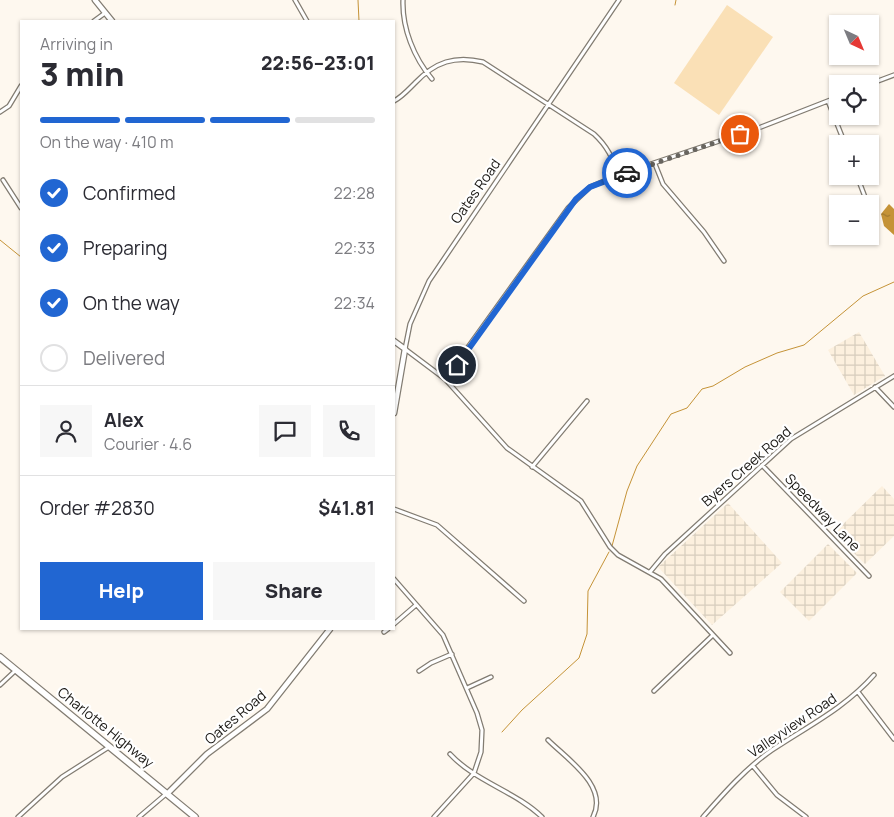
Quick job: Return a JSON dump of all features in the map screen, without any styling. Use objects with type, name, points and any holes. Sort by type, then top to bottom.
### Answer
[{"type":"main road","name":"Charlotte Highway","points":[[0,657],[195,817]]},
{"type":"street","points":[[95,0],[111,20]]},
{"type":"street","points":[[295,0],[306,20]]},
{"type":"street","points":[[403,0],[406,29],[416,57],[432,79]]},
{"type":"street","name":"Oates Road","points":[[395,407],[410,324],[429,281],[619,0]]},
{"type":"street","points":[[95,20],[105,13]]},
{"type":"street","points":[[395,100],[426,72],[442,62],[467,58],[482,62],[594,134],[606,146],[613,158],[618,175]]},
{"type":"street","points":[[879,81],[894,75]]},
{"type":"street","points":[[0,112],[9,106],[20,88]]},
{"type":"street","points":[[445,379],[568,208],[590,187],[618,175],[761,127],[828,101],[841,135]]},
{"type":"street","points":[[655,164],[664,184],[704,232],[724,260]]},
{"type":"street","points":[[3,180],[20,206]]},
{"type":"street","points":[[16,199],[20,196]]},
{"type":"street","points":[[395,342],[445,379],[507,448],[532,468],[581,501],[588,509],[604,538],[618,555],[650,572],[672,591],[730,653]]},
{"type":"street","name":"Byers Creek Road","points":[[650,572],[665,554],[792,439],[894,376]]},
{"type":"street","points":[[875,387],[894,407]]},
{"type":"street","points":[[532,468],[587,401]]},
{"type":"street","name":"Speedway Lane","points":[[762,465],[869,576]]},
{"type":"street","points":[[395,509],[437,525],[524,601]]},
{"type":"street","points":[[395,580],[443,635],[482,730],[481,752],[474,772],[434,817]]},
{"type":"street","points":[[395,623],[416,605]]},
{"type":"street","name":"Oates Road","points":[[167,794],[207,754],[267,709],[329,630]]},
{"type":"street","points":[[654,691],[713,635]]},
{"type":"street","points":[[419,672],[431,663],[452,654]]},
{"type":"street","points":[[0,685],[16,670]]},
{"type":"street","name":"Valleyview Road","points":[[703,817],[734,782],[771,750],[839,707],[858,692],[874,674]]},
{"type":"street","points":[[466,688],[491,677]]},
{"type":"street","points":[[858,692],[894,740]]},
{"type":"street","points":[[548,740],[592,785],[597,800],[593,817]]},
{"type":"street","points":[[18,817],[62,777],[110,747]]},
{"type":"street","points":[[450,754],[464,767],[523,800],[542,817]]},
{"type":"street","points":[[753,766],[777,795],[806,817]]},
{"type":"street","points":[[139,817],[167,794]]},
{"type":"shaded area","points":[[727,5],[773,37],[719,115],[674,83]]},
{"type":"shaded area","points":[[859,332],[885,376],[854,395],[828,350]]},
{"type":"shaded area","points":[[882,486],[894,499],[894,536],[865,564],[834,533]]},
{"type":"shaded area","points":[[728,503],[782,563],[712,625],[658,567]]},
{"type":"shaded area","points":[[828,544],[857,573],[809,621],[780,592]]},
{"type":"water","points":[[889,204],[894,209],[894,235],[884,226],[881,214]]},
{"type":"waterway","points":[[358,0],[359,20]]},
{"type":"waterway","points":[[675,5],[676,0]]},
{"type":"waterway","points":[[0,240],[20,256]]},
{"type":"waterway","points":[[612,546],[627,491],[637,466],[671,414],[687,408],[702,389],[713,386],[745,367],[777,353],[804,345],[863,296],[894,282]]},
{"type":"waterway","points":[[502,732],[522,710],[579,658],[587,634],[588,591],[609,552]]},
{"type":"way so far","points":[[627,173],[740,134]]},
{"type":"route","points":[[457,365],[568,208],[590,187],[627,173]]}]
